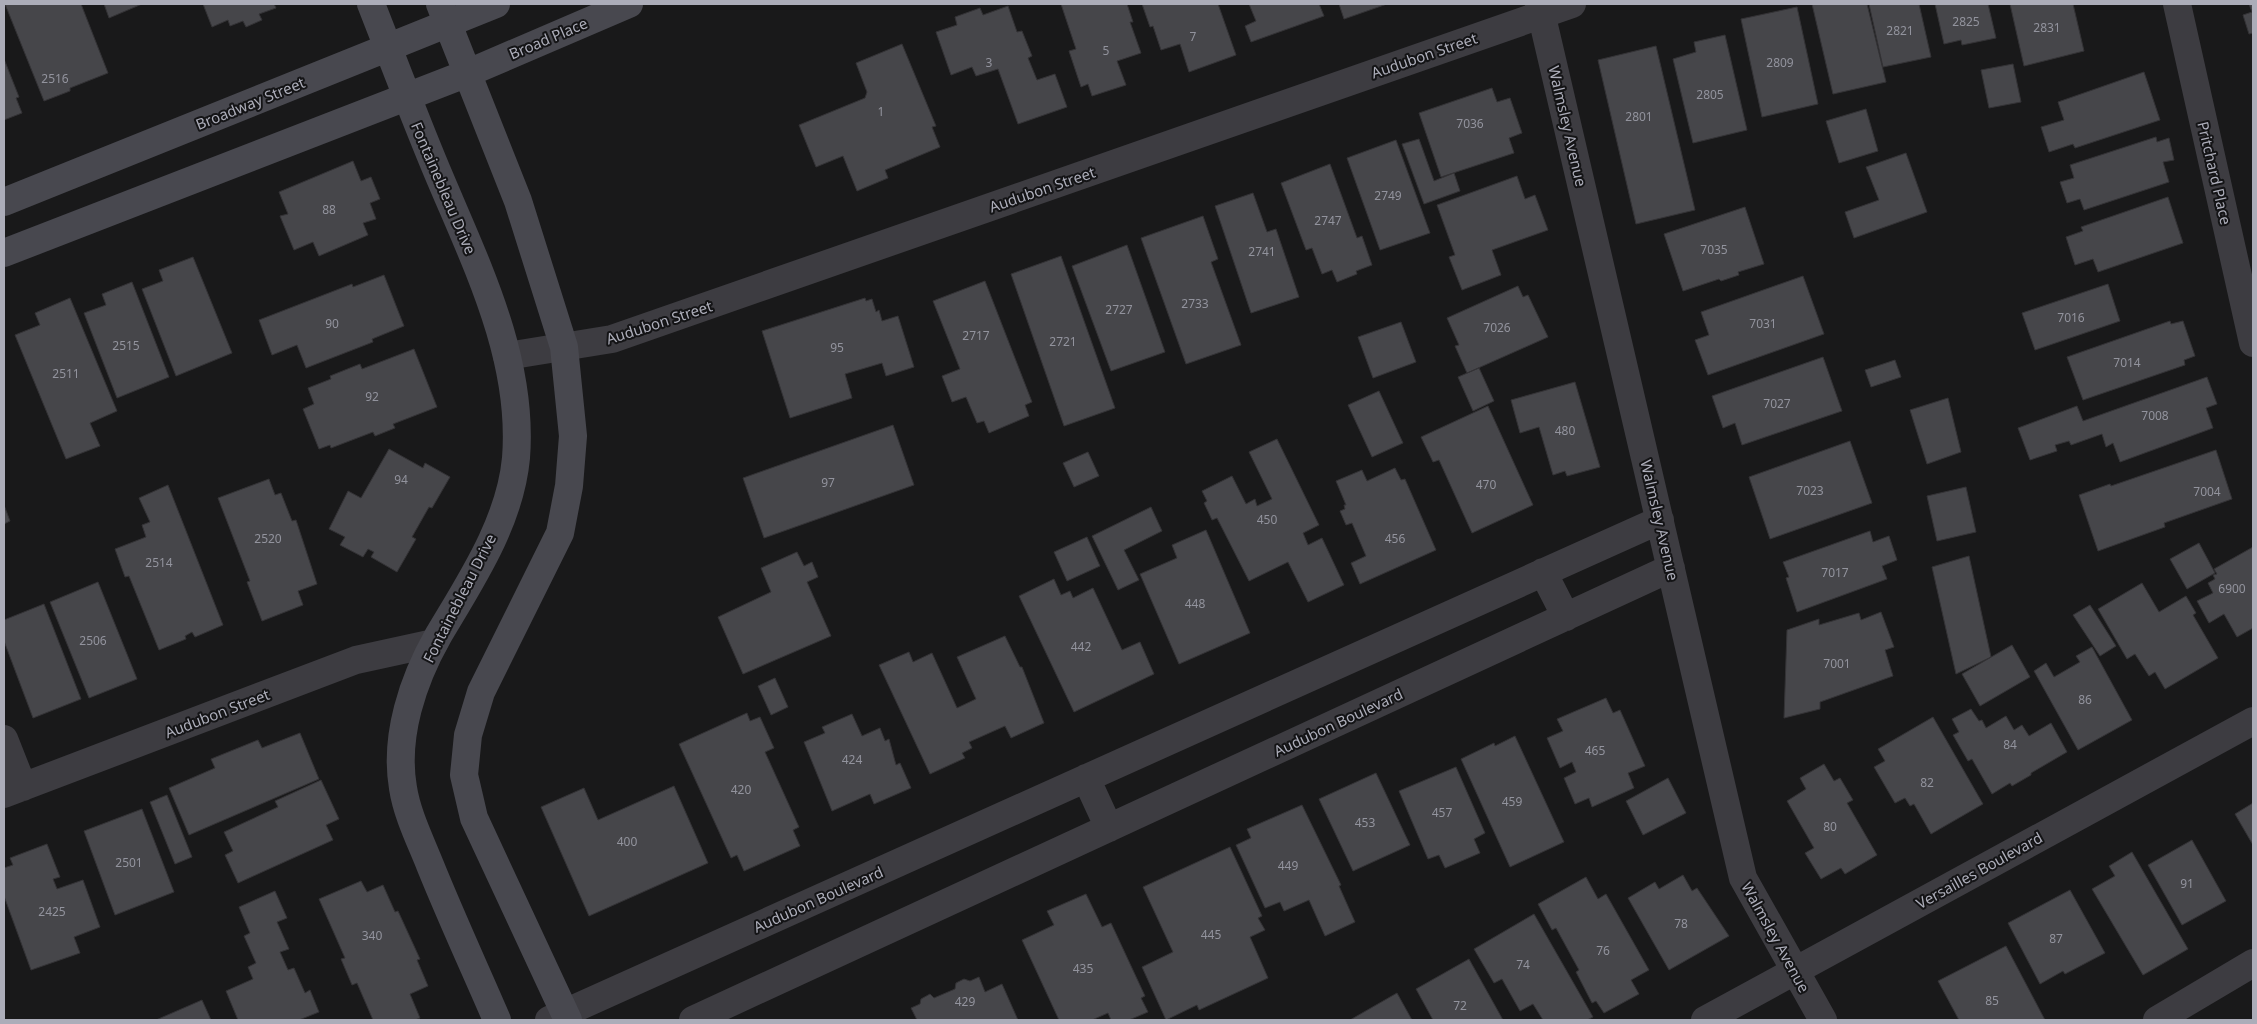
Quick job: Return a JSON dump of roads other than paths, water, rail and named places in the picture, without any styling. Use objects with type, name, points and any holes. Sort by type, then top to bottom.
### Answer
[{"type":"street","name":"Fontainebleau Drive","points":[[371,4],[406,97],[486,288],[507,356],[516,406],[516,459],[507,500],[484,558],[434,643],[412,693],[403,732],[401,757],[403,788],[417,832],[497,1020]]},
{"type":"street","name":"Broadway Street","points":[[4,202],[388,48],[444,13],[496,4]]},
{"type":"street","name":"Broad Place","points":[[468,73],[629,4]]},
{"type":"street","name":"Audubon Street","points":[[507,356],[612,339],[1540,9],[1572,4]]},
{"type":"street","name":"Pritchard Place","points":[[2177,4],[2253,343]]},
{"type":"street","name":"Walmsley Avenue","points":[[1540,9],[1743,878],[1823,1020]]},
{"type":"street","points":[[444,13],[518,201],[564,347],[573,436],[569,486],[560,533],[481,692],[468,735],[464,775],[474,818],[560,1018]]},
{"type":"street","points":[[4,253],[468,73]]},
{"type":"street","name":"Audubon Boulevard","points":[[560,1018],[1086,778],[1660,520]]},
{"type":"street","name":"Audubon Boulevard","points":[[693,1020],[1671,568]]},
{"type":"street","points":[[1543,572],[1566,617]]},
{"type":"street","name":"Audubon Street","points":[[14,790],[356,660],[434,643]]},
{"type":"street","name":"Versailles Boulevard","points":[[1705,1020],[2253,721]]},
{"type":"street","points":[[4,739],[14,790]]},
{"type":"street","points":[[1086,778],[1109,828]]},
{"type":"street","points":[[2157,1020],[2253,963]]}]
